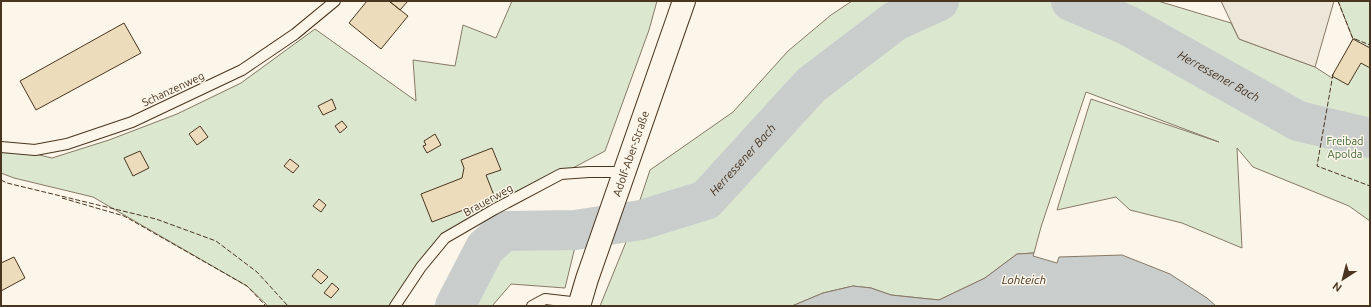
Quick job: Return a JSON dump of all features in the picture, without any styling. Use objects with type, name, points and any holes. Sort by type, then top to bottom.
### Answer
[{"type":"main road","name":"Adolf-Aber-Straße","points":[[579,305],[597,249],[684,1]]},
{"type":"lane","name":"Schanzenweg","points":[[1,147],[35,150],[67,144],[132,122],[242,70],[295,34],[335,1]]},
{"type":"lane","name":"Brauerweg","points":[[395,306],[421,267],[445,238],[495,209],[561,174],[625,172]]},
{"type":"lane","points":[[532,306],[545,299],[579,305]]},
{"type":"green space","points":[[512,1],[657,1],[649,30],[605,151],[495,209],[445,238],[395,306],[268,306],[247,286],[93,197],[14,178],[1,173],[1,149],[31,153],[52,158],[109,140],[177,114],[241,83],[315,29],[416,101],[413,60],[455,66],[463,25],[496,38]]},
{"type":"green space","name":"Freibad Apolda","points":[[852,1],[1158,1],[1231,23],[1239,39],[1315,67],[1332,78],[1353,39],[1338,1],[1370,1],[1370,221],[1349,206],[1253,167],[1237,148],[1242,248],[1182,223],[1130,210],[1116,197],[1057,210],[1091,99],[1219,142],[1086,92],[1041,227],[1034,253],[1017,254],[985,278],[939,300],[891,295],[871,288],[853,286],[823,293],[792,306],[600,306],[626,242],[650,170],[733,112],[788,51],[831,15]]},
{"type":"green space","points":[[584,210],[565,288],[511,284],[492,306],[441,306],[477,239],[508,222]]},
{"type":"shaded area","points":[[1221,1],[1334,1],[1315,67],[1239,39]]},
{"type":"water","name":"Lohteich","points":[[1034,253],[1033,256],[1057,263],[1059,257],[1122,255],[1170,274],[1207,298],[1216,306],[792,306],[823,293],[853,286],[871,288],[891,295],[939,300],[985,278],[1017,254]]},
{"type":"building","points":[[367,1],[389,1],[408,16],[381,49],[349,23]]},
{"type":"building","points":[[389,1],[408,1],[400,10]]},
{"type":"building","points":[[124,23],[141,53],[36,110],[20,81]]},
{"type":"building","points":[[1353,39],[1370,48],[1370,68],[1361,63],[1348,85],[1332,76]]},
{"type":"building","points":[[332,99],[336,109],[323,115],[318,106]]},
{"type":"building","points":[[342,121],[347,127],[340,133],[335,126]]},
{"type":"building","points":[[200,126],[208,137],[197,145],[189,134]]},
{"type":"building","points":[[435,134],[441,145],[427,153],[423,146],[426,145],[424,141]]},
{"type":"building","points":[[492,148],[501,170],[486,175],[495,198],[432,222],[421,194],[462,178],[464,168],[461,160]]},
{"type":"building","points":[[140,151],[149,168],[133,176],[124,158]]},
{"type":"building","points":[[290,159],[299,166],[293,173],[284,166]]},
{"type":"building","points":[[319,199],[326,205],[321,212],[313,206]]},
{"type":"building","points":[[14,257],[25,278],[1,291],[1,263]]},
{"type":"building","points":[[318,269],[328,277],[321,284],[312,276]]},
{"type":"building","points":[[332,283],[339,289],[331,298],[324,293]]},
{"type":"waterway","name":"Herressener Bach","points":[[455,306],[485,248],[504,231],[575,230],[641,220],[706,200],[811,85],[895,21],[939,1]]},
{"type":"waterway","name":"Herressener Bach","points":[[1071,1],[1127,25],[1298,121],[1370,138]]},
{"type":"fence","points":[[1338,1],[1353,39],[1355,39]]},
{"type":"fence","points":[[1355,39],[1370,45]]},
{"type":"fence","points":[[1333,74],[1317,166],[1370,186]]},
{"type":"fence","points":[[1,180],[7,183],[156,219],[216,241],[257,272],[288,306]]},
{"type":"fence","points":[[62,198],[124,216],[247,286],[266,306]]}]
